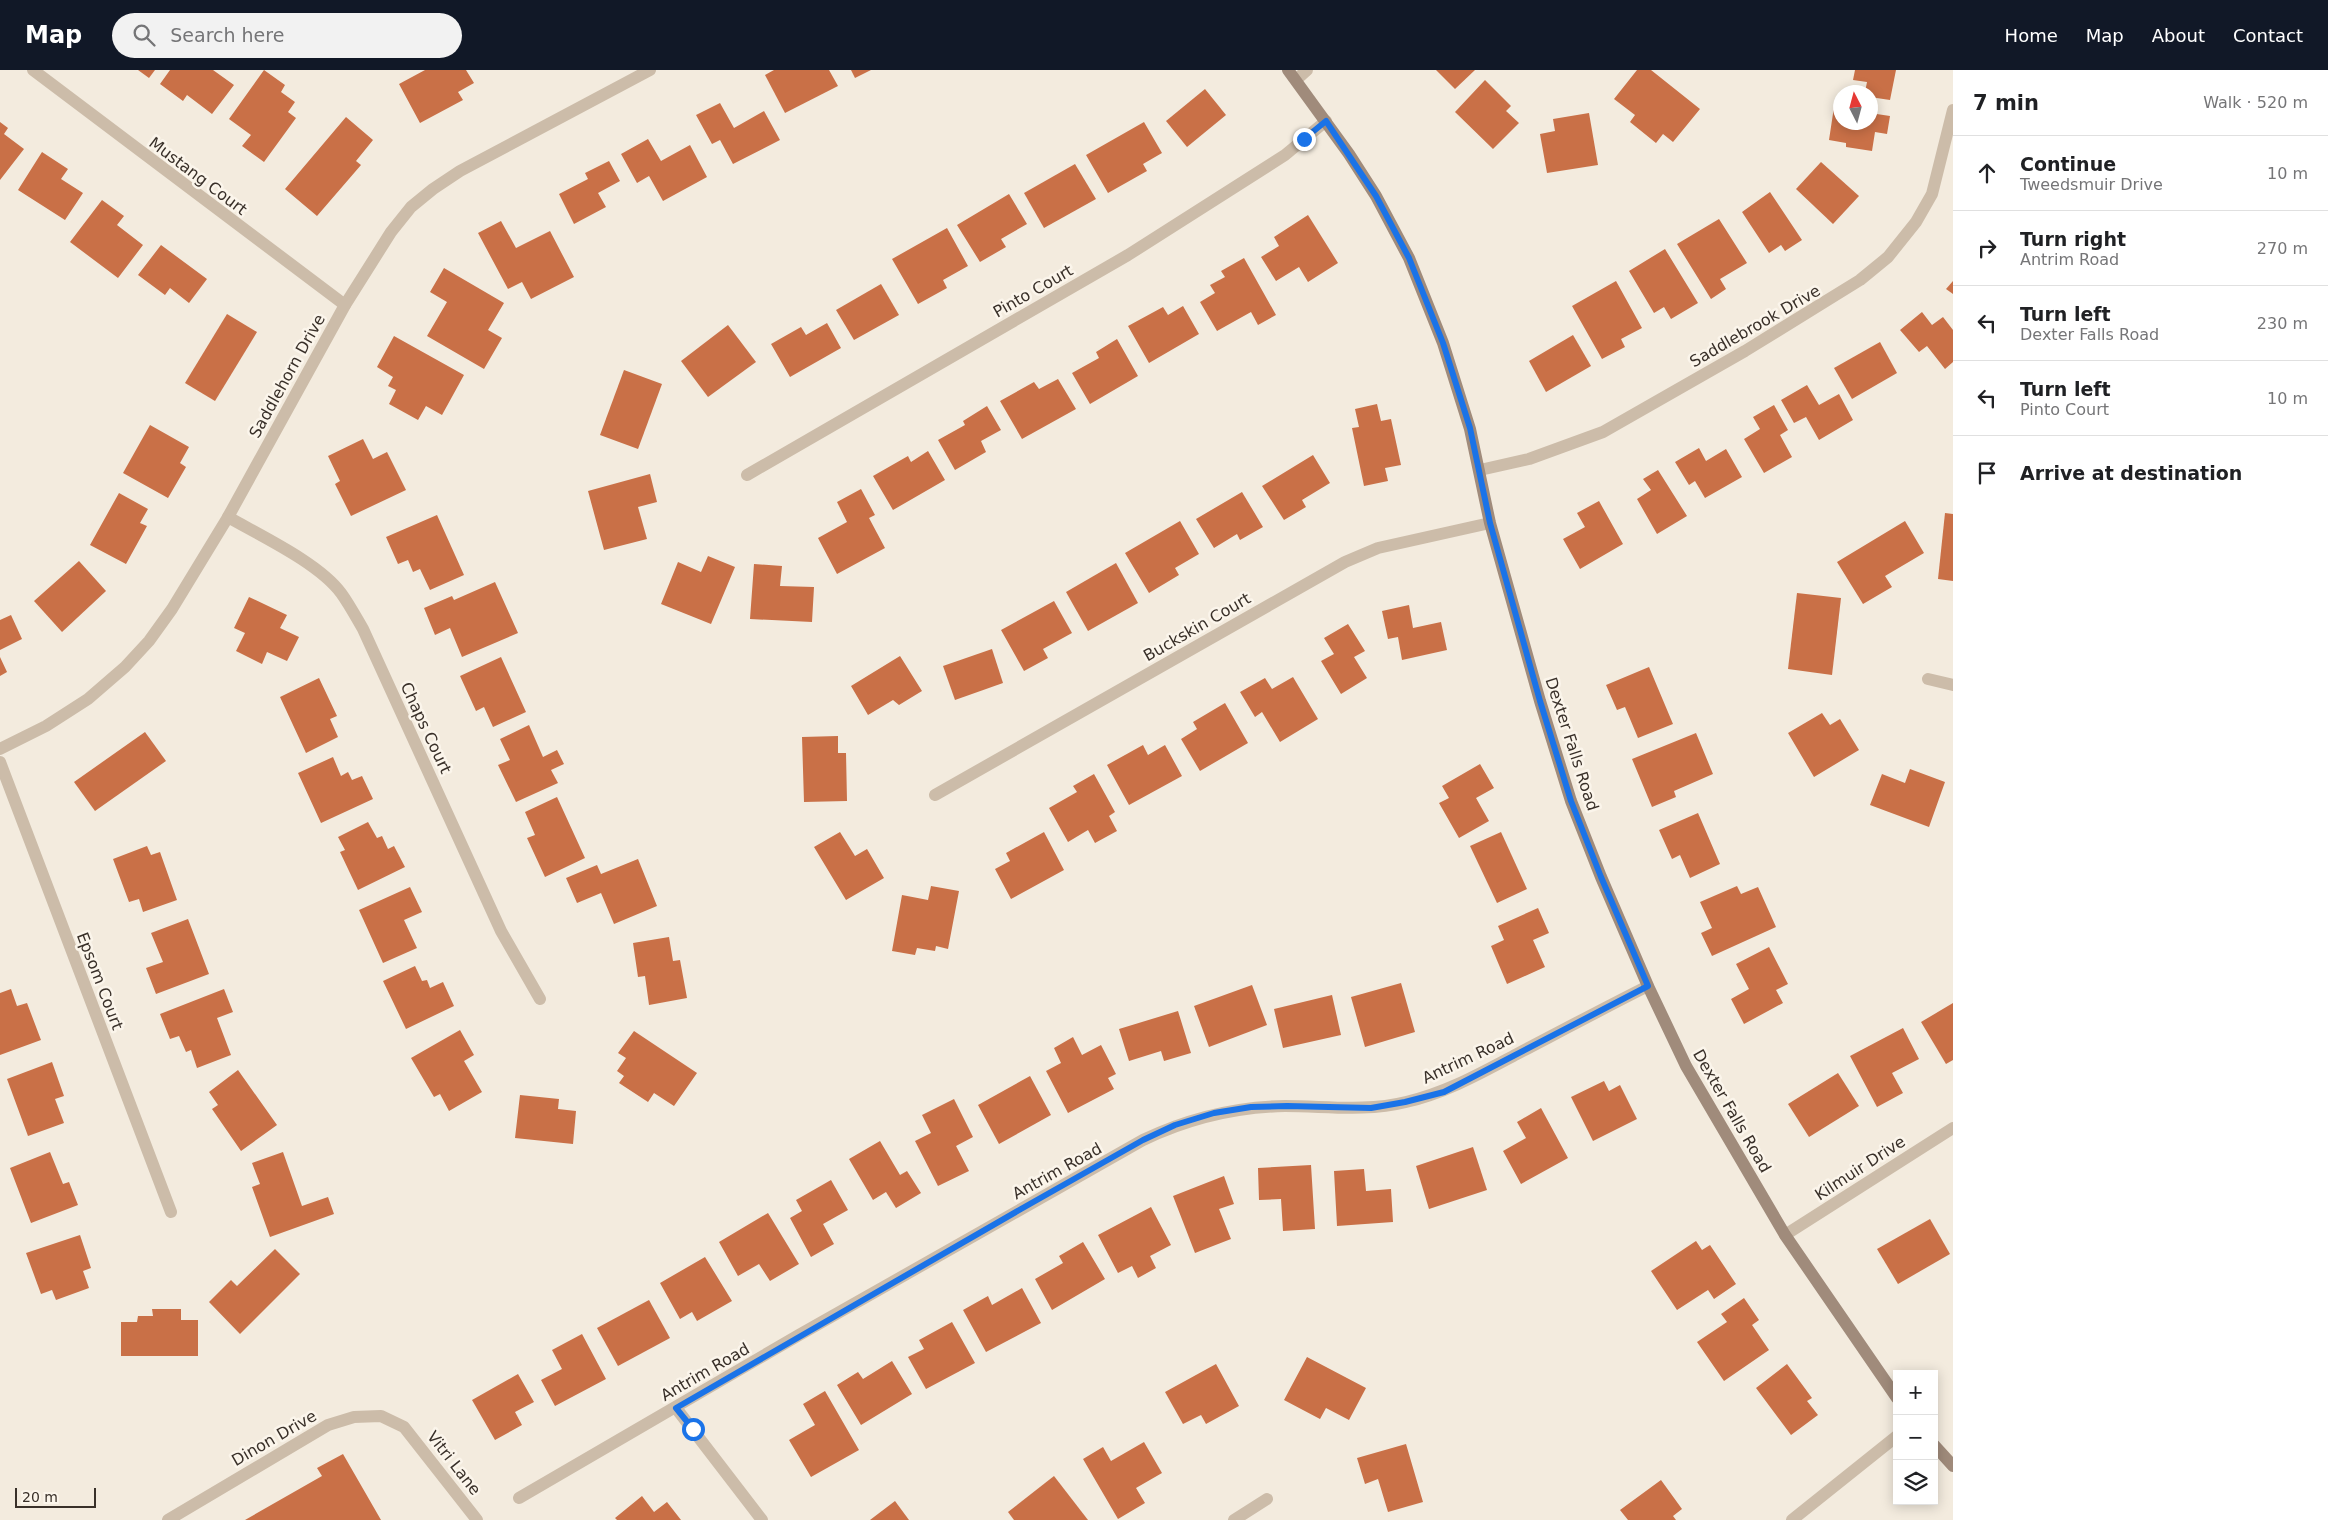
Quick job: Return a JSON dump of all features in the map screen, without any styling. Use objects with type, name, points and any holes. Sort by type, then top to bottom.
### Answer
[{"type":"street","name":"Mustang Court","points":[[33,70],[210,206],[345,305]]},
{"type":"street","name":"Saddlehorn Drive","points":[[0,749],[46,726],[88,699],[124,667],[149,641],[228,517],[345,305],[391,232],[411,207],[460,171],[650,70]]},
{"type":"street","points":[[1292,74],[1307,70]]},
{"type":"street","name":"Dexter Falls Road","points":[[1292,74],[1376,196],[1409,258],[1443,343],[1480,470],[1490,523],[1540,701],[1571,801],[1601,877],[1648,986],[1686,1066],[1785,1235],[1893,1392]]},
{"type":"street","name":"Saddlebrook Drive","points":[[1480,470],[1529,459],[1603,432],[1745,351],[1860,280],[1888,256],[1916,222],[1932,194],[1953,110]]},
{"type":"street","name":"Pinto Court","points":[[747,475],[1128,256],[1285,155],[1326,121]]},
{"type":"street","name":"Chaps Court","points":[[228,517],[307,563],[324,575],[340,592],[363,630],[501,931],[540,999]]},
{"type":"street","name":"Buckskin Court","points":[[935,795],[1345,562],[1378,548],[1490,523]]},
{"type":"street","points":[[1928,679],[1953,685]]},
{"type":"street","name":"Epsom Court","points":[[0,762],[171,1212]]},
{"type":"street","name":"Antrim Road","points":[[520,1498],[1037,1200],[1175,1125],[1214,1113],[1251,1107],[1371,1108],[1444,1092],[1648,986]]},
{"type":"street","name":"Kilmuir Drive","points":[[1785,1235],[1953,1128]]},
{"type":"street","points":[[676,1408],[762,1520]]},
{"type":"street","name":"Dinon Drive","points":[[168,1520],[328,1425],[354,1418],[380,1416],[404,1427]]},
{"type":"street","name":"Vitri Lane","points":[[404,1427],[477,1520]]},
{"type":"street","points":[[1792,1520],[1893,1439]]},
{"type":"street","points":[[1938,1449],[1953,1466]]},
{"type":"street","points":[[1234,1520],[1266,1499]]},
{"type":"building","points":[[138,70],[155,70],[149,78]]},
{"type":"building","points":[[170,70],[213,70],[234,85],[212,114],[187,95],[183,101],[160,84]]},
{"type":"building","points":[[264,70],[285,85],[281,92],[295,102],[288,112],[296,118],[264,162],[242,146],[251,135],[229,119]]},
{"type":"building","points":[[425,70],[466,70],[474,83],[458,92],[463,100],[420,123],[399,84]]},
{"type":"building","points":[[774,70],[829,70],[838,86],[785,113],[765,75]]},
{"type":"building","points":[[851,70],[871,70],[855,78]]},
{"type":"building","points":[[1436,70],[1475,70],[1455,89]]},
{"type":"building","points":[[1637,70],[1651,70],[1700,109],[1673,142],[1663,134],[1656,143],[1630,122],[1635,115],[1614,99]]},
{"type":"building","points":[[1855,70],[1896,70],[1890,100],[1878,98],[1878,85],[1866,85],[1867,82],[1853,80]]},
{"type":"building","points":[[1485,80],[1511,106],[1506,111],[1519,123],[1493,149],[1455,112]]},
{"type":"building","points":[[1205,89],[1226,115],[1187,147],[1166,121]]},
{"type":"building","points":[[720,103],[734,128],[764,111],[780,140],[733,164],[720,140],[712,144],[696,115]]},
{"type":"building","points":[[1589,113],[1598,165],[1547,173],[1540,134],[1555,131],[1553,119]]},
{"type":"building","points":[[1833,114],[1833,130],[1878,130],[1878,114],[1890,116],[1887,134],[1875,132],[1872,151],[1846,147],[1846,143],[1829,140]]},
{"type":"building","points":[[346,117],[373,140],[356,161],[361,165],[317,216],[285,189]]},
{"type":"building","points":[[0,122],[8,128],[4,134],[24,149],[0,180]]},
{"type":"building","points":[[1144,122],[1162,153],[1143,164],[1147,171],[1108,193],[1086,155]]},
{"type":"building","points":[[648,139],[661,161],[690,145],[707,177],[663,201],[649,176],[637,183],[621,154]]},
{"type":"building","points":[[42,152],[68,169],[61,179],[83,193],[65,220],[18,190]]},
{"type":"building","points":[[609,161],[620,181],[598,193],[606,207],[574,224],[559,194],[588,179],[585,173]]},
{"type":"building","points":[[1821,162],[1859,196],[1833,224],[1796,189]]},
{"type":"building","points":[[1075,164],[1096,199],[1044,228],[1024,193]]},
{"type":"building","points":[[1770,192],[1802,240],[1785,251],[1781,245],[1769,253],[1742,212]]},
{"type":"building","points":[[1009,194],[1027,224],[1001,239],[1006,247],[980,262],[957,225]]},
{"type":"building","points":[[102,200],[124,216],[117,225],[143,245],[118,278],[70,242]]},
{"type":"building","points":[[1308,215],[1338,263],[1308,282],[1299,267],[1276,281],[1261,257],[1279,246],[1274,237]]},
{"type":"building","points":[[1719,219],[1747,263],[1720,279],[1726,289],[1711,299],[1677,244]]},
{"type":"building","points":[[501,221],[516,248],[550,231],[574,277],[531,299],[522,282],[508,289],[478,233]]},
{"type":"building","points":[[947,228],[968,266],[943,280],[947,288],[918,304],[892,259]]},
{"type":"building","points":[[161,245],[207,279],[189,303],[170,288],[165,295],[138,275]]},
{"type":"building","points":[[1665,249],[1698,303],[1671,319],[1664,307],[1654,313],[1629,271]]},
{"type":"building","points":[[1244,258],[1276,315],[1258,325],[1251,312],[1217,331],[1200,302],[1215,293],[1210,285],[1225,277],[1221,271]]},
{"type":"building","points":[[444,268],[504,303],[488,330],[502,338],[484,369],[427,336],[447,302],[430,292]]},
{"type":"building","points":[[1616,281],[1642,328],[1621,339],[1625,347],[1602,359],[1572,306]]},
{"type":"building","points":[[1953,281],[1953,294],[1946,289]]},
{"type":"building","points":[[881,284],[899,315],[854,340],[836,310]]},
{"type":"building","points":[[1183,306],[1199,334],[1149,363],[1128,326],[1163,307],[1168,315]]},
{"type":"building","points":[[1922,312],[1932,325],[1943,317],[1953,330],[1953,362],[1945,369],[1927,346],[1919,352],[1900,330]]},
{"type":"building","points":[[227,314],[257,332],[215,401],[185,383]]},
{"type":"building","points":[[827,323],[841,348],[790,377],[771,344],[801,327],[806,335]]},
{"type":"building","points":[[728,325],[756,362],[708,397],[681,361]]},
{"type":"building","points":[[1573,335],[1591,366],[1546,392],[1529,361]]},
{"type":"building","points":[[394,336],[464,375],[442,415],[426,406],[418,420],[389,404],[396,390],[388,386],[393,377],[377,367]]},
{"type":"building","points":[[1117,339],[1138,376],[1090,404],[1072,373],[1099,358],[1096,352]]},
{"type":"building","points":[[1880,342],[1897,373],[1852,399],[1834,368]]},
{"type":"building","points":[[624,370],[662,384],[638,449],[600,435]]},
{"type":"building","points":[[1058,379],[1076,409],[1022,439],[1000,401],[1034,382],[1039,389]]},
{"type":"building","points":[[1807,385],[1819,405],[1839,394],[1853,420],[1819,440],[1806,417],[1794,423],[1781,400]]},
{"type":"building","points":[[1377,404],[1381,421],[1391,419],[1401,465],[1385,468],[1388,481],[1364,486],[1352,428],[1359,427],[1355,409]]},
{"type":"building","points":[[1774,405],[1788,430],[1780,435],[1792,457],[1764,473],[1744,439],[1760,429],[1753,417]]},
{"type":"building","points":[[987,406],[1001,430],[981,441],[986,452],[955,470],[938,440],[965,425],[963,421]]},
{"type":"building","points":[[150,425],[189,447],[180,463],[186,467],[168,498],[123,473]]},
{"type":"building","points":[[363,439],[373,459],[387,452],[406,490],[351,516],[335,484],[340,481],[328,456]]},
{"type":"building","points":[[1699,448],[1706,461],[1726,449],[1742,477],[1705,498],[1695,481],[1689,485],[1675,462]]},
{"type":"building","points":[[928,451],[945,480],[893,510],[873,476],[908,456],[911,462]]},
{"type":"building","points":[[1313,455],[1330,483],[1302,500],[1306,507],[1284,520],[1262,486]]},
{"type":"building","points":[[1658,470],[1687,516],[1657,534],[1637,499],[1651,490],[1643,479]]},
{"type":"building","points":[[650,474],[657,502],[638,507],[647,539],[604,550],[588,491]]},
{"type":"building","points":[[861,489],[875,515],[869,518],[885,548],[837,574],[818,538],[847,522],[837,502]]},
{"type":"building","points":[[1242,492],[1263,527],[1240,540],[1237,534],[1214,548],[1196,519]]},
{"type":"building","points":[[119,493],[148,509],[140,523],[147,526],[126,564],[90,545]]},
{"type":"building","points":[[1599,501],[1623,544],[1580,569],[1563,539],[1585,527],[1577,513]]},
{"type":"building","points":[[1945,513],[1953,514],[1953,581],[1938,579]]},
{"type":"building","points":[[437,515],[464,575],[430,590],[420,569],[413,572],[408,560],[398,564],[386,537]]},
{"type":"building","points":[[1180,521],[1199,554],[1175,568],[1179,575],[1149,593],[1125,553]]},
{"type":"building","points":[[1905,521],[1924,553],[1885,576],[1892,587],[1863,604],[1837,562]]},
{"type":"building","points":[[708,556],[735,567],[711,624],[661,604],[678,562],[701,572]]},
{"type":"building","points":[[79,561],[106,591],[62,632],[34,601]]},
{"type":"building","points":[[1116,563],[1138,603],[1088,631],[1066,592]]},
{"type":"building","points":[[754,564],[782,566],[780,586],[814,587],[812,622],[750,619]]},
{"type":"building","points":[[495,582],[518,633],[462,657],[450,628],[435,635],[424,608],[452,596],[454,600]]},
{"type":"building","points":[[1797,593],[1841,598],[1832,675],[1788,669]]},
{"type":"building","points":[[249,597],[287,615],[280,628],[299,637],[287,661],[267,652],[262,664],[236,651],[245,633],[234,628]]},
{"type":"building","points":[[1054,601],[1072,633],[1043,649],[1048,658],[1024,671],[1001,630]]},
{"type":"building","points":[[1409,605],[1413,628],[1441,622],[1447,650],[1402,660],[1398,637],[1388,639],[1382,611]]},
{"type":"building","points":[[11,615],[22,639],[0,650],[0,620]]},
{"type":"building","points":[[1348,624],[1365,651],[1354,657],[1367,678],[1341,694],[1321,661],[1334,654],[1324,638]]},
{"type":"building","points":[[992,649],[1003,683],[955,700],[943,666]]},
{"type":"building","points":[[900,656],[922,691],[899,705],[893,700],[868,715],[851,686]]},
{"type":"building","points":[[0,657],[7,672],[0,676]]},
{"type":"building","points":[[501,657],[526,712],[493,727],[484,707],[476,711],[460,676]]},
{"type":"building","points":[[1649,667],[1673,724],[1638,738],[1625,707],[1617,710],[1606,685]]},
{"type":"building","points":[[1293,677],[1318,719],[1280,742],[1262,712],[1255,717],[1240,692],[1265,678],[1272,689]]},
{"type":"building","points":[[319,678],[337,716],[330,719],[338,737],[306,753],[280,697]]},
{"type":"building","points":[[1225,703],[1248,743],[1200,771],[1181,739],[1197,729],[1193,722]]},
{"type":"building","points":[[1822,713],[1830,725],[1840,719],[1859,750],[1814,777],[1788,733]]},
{"type":"building","points":[[529,725],[543,757],[557,750],[564,764],[551,770],[558,783],[516,802],[498,765],[510,760],[500,739]]},
{"type":"building","points":[[145,732],[166,761],[95,811],[74,782]]},
{"type":"building","points":[[1696,733],[1713,774],[1674,791],[1676,797],[1652,807],[1632,759]]},
{"type":"building","points":[[838,736],[838,753],[846,753],[847,801],[804,802],[802,737]]},
{"type":"building","points":[[1143,745],[1148,755],[1165,745],[1182,776],[1129,805],[1107,765]]},
{"type":"building","points":[[333,757],[341,776],[348,772],[352,780],[362,776],[373,799],[321,823],[298,773]]},
{"type":"building","points":[[1480,764],[1494,788],[1476,798],[1489,821],[1459,838],[1439,803],[1449,798],[1442,786]]},
{"type":"building","points":[[1910,769],[1945,782],[1929,827],[1870,805],[1882,774],[1905,783]]},
{"type":"building","points":[[1094,774],[1115,812],[1109,816],[1117,831],[1095,843],[1088,830],[1068,842],[1049,808],[1077,792],[1073,786]]},
{"type":"building","points":[[557,797],[585,858],[545,877],[527,838],[535,835],[525,812]]},
{"type":"building","points":[[1698,813],[1720,864],[1690,878],[1680,855],[1672,859],[1659,830]]},
{"type":"building","points":[[368,822],[377,838],[382,836],[388,849],[394,846],[405,867],[358,890],[340,852],[345,850],[338,837]]},
{"type":"building","points":[[840,832],[855,856],[867,849],[884,878],[846,900],[814,847]]},
{"type":"building","points":[[1044,832],[1064,870],[1011,899],[995,869],[1010,861],[1006,853]]},
{"type":"building","points":[[1501,832],[1527,889],[1497,903],[1470,846]]},
{"type":"building","points":[[147,846],[151,855],[160,852],[177,900],[143,912],[139,899],[129,902],[113,859]]},
{"type":"building","points":[[638,859],[657,906],[614,924],[601,893],[577,903],[566,878],[597,865],[601,874]]},
{"type":"building","points":[[931,886],[959,891],[948,949],[936,946],[935,951],[917,948],[915,955],[892,951],[902,895],[928,900]]},
{"type":"building","points":[[1737,886],[1741,894],[1758,887],[1776,927],[1712,956],[1701,933],[1712,928],[1700,902]]},
{"type":"building","points":[[410,887],[422,912],[404,920],[417,948],[383,963],[359,910]]},
{"type":"building","points":[[1538,908],[1549,933],[1533,940],[1545,967],[1507,984],[1491,946],[1504,940],[1498,926]]},
{"type":"building","points":[[188,919],[209,974],[156,994],[146,968],[163,962],[151,933]]},
{"type":"building","points":[[669,937],[673,961],[680,960],[687,998],[649,1005],[645,976],[638,977],[633,943]]},
{"type":"building","points":[[1769,947],[1788,984],[1776,990],[1783,1003],[1744,1024],[1731,999],[1749,989],[1736,964]]},
{"type":"building","points":[[415,966],[422,981],[427,980],[430,988],[443,982],[454,1006],[406,1029],[383,981]]},
{"type":"building","points":[[1401,983],[1415,1032],[1365,1047],[1351,997]]},
{"type":"building","points":[[1252,985],[1267,1025],[1209,1047],[1194,1006]]},
{"type":"building","points":[[11,989],[17,1006],[27,1003],[41,1040],[0,1055],[0,993]]},
{"type":"building","points":[[224,989],[233,1012],[217,1018],[231,1055],[197,1068],[191,1050],[186,1052],[179,1036],[170,1039],[160,1014]]},
{"type":"building","points":[[1332,995],[1341,1035],[1283,1048],[1274,1009]]},
{"type":"building","points":[[1953,1003],[1953,1060],[1946,1064],[1921,1022]]},
{"type":"building","points":[[1178,1011],[1191,1053],[1164,1061],[1161,1051],[1129,1061],[1119,1029]]},
{"type":"building","points":[[1903,1028],[1919,1059],[1892,1073],[1903,1093],[1877,1107],[1850,1056]]},
{"type":"building","points":[[460,1030],[474,1055],[464,1061],[482,1092],[449,1111],[440,1094],[434,1097],[411,1058]]},
{"type":"building","points":[[634,1031],[697,1073],[674,1106],[654,1093],[648,1102],[619,1083],[624,1076],[617,1071],[626,1058],[618,1053]]},
{"type":"building","points":[[1073,1037],[1082,1055],[1101,1045],[1116,1074],[1108,1078],[1114,1089],[1068,1113],[1046,1071],[1061,1063],[1054,1048]]},
{"type":"building","points":[[52,1062],[64,1096],[55,1099],[64,1123],[28,1136],[7,1079]]},
{"type":"building","points":[[238,1070],[277,1125],[241,1151],[212,1109],[218,1105],[209,1092]]},
{"type":"building","points":[[1838,1073],[1859,1106],[1809,1137],[1788,1104]]},
{"type":"building","points":[[1030,1076],[1051,1115],[999,1144],[978,1105]]},
{"type":"building","points":[[1604,1081],[1609,1091],[1620,1085],[1637,1119],[1593,1141],[1571,1097]]},
{"type":"building","points":[[520,1095],[559,1099],[558,1109],[576,1111],[573,1144],[515,1138]]},
{"type":"building","points":[[954,1099],[973,1137],[956,1146],[969,1171],[938,1186],[915,1141],[931,1133],[922,1115]]},
{"type":"building","points":[[1541,1108],[1568,1158],[1521,1184],[1503,1151],[1526,1138],[1517,1122]]},
{"type":"building","points":[[880,1141],[900,1175],[907,1171],[921,1193],[896,1208],[886,1192],[873,1200],[849,1159]]},
{"type":"building","points":[[1473,1147],[1487,1190],[1429,1209],[1416,1166]]},
{"type":"building","points":[[50,1152],[63,1184],[69,1182],[78,1205],[31,1223],[10,1168]]},
{"type":"building","points":[[283,1152],[302,1206],[328,1197],[334,1214],[270,1237],[252,1187],[260,1184],[252,1163]]},
{"type":"building","points":[[1311,1165],[1315,1229],[1283,1231],[1281,1199],[1259,1200],[1258,1168]]},
{"type":"building","points":[[1364,1169],[1366,1191],[1391,1189],[1393,1222],[1337,1226],[1334,1171]]},
{"type":"building","points":[[1224,1176],[1234,1204],[1219,1209],[1231,1239],[1195,1253],[1173,1196]]},
{"type":"building","points":[[831,1180],[848,1210],[823,1224],[834,1244],[811,1257],[790,1218],[802,1211],[796,1200]]},
{"type":"building","points":[[1151,1207],[1171,1245],[1150,1256],[1156,1268],[1138,1278],[1132,1266],[1118,1273],[1098,1235]]},
{"type":"building","points":[[768,1213],[799,1264],[770,1281],[759,1264],[738,1276],[719,1242]]},
{"type":"building","points":[[1930,1219],[1950,1254],[1898,1284],[1877,1249]]},
{"type":"building","points":[[80,1235],[91,1268],[83,1271],[89,1288],[56,1300],[52,1290],[41,1294],[26,1253]]},
{"type":"building","points":[[1696,1241],[1702,1250],[1710,1245],[1736,1284],[1714,1299],[1708,1290],[1677,1310],[1651,1271]]},
{"type":"building","points":[[1083,1242],[1105,1279],[1052,1310],[1035,1279],[1063,1263],[1059,1256]]},
{"type":"building","points":[[275,1249],[300,1274],[240,1334],[209,1302],[231,1280],[237,1286]]},
{"type":"building","points":[[705,1257],[732,1301],[697,1321],[692,1312],[680,1319],[660,1283]]},
{"type":"building","points":[[1022,1288],[1041,1323],[986,1352],[963,1310],[988,1296],[992,1305]]},
{"type":"building","points":[[1744,1298],[1759,1320],[1752,1325],[1769,1350],[1724,1381],[1697,1342],[1727,1322],[1721,1314]]},
{"type":"building","points":[[649,1300],[670,1338],[618,1366],[597,1328]]},
{"type":"building","points":[[152,1309],[181,1309],[181,1320],[198,1320],[198,1356],[121,1356],[121,1322],[137,1322],[138,1316],[153,1316]]},
{"type":"building","points":[[952,1322],[975,1363],[926,1389],[908,1357],[924,1349],[919,1340]]},
{"type":"building","points":[[582,1334],[606,1379],[555,1406],[541,1380],[562,1369],[552,1350]]},
{"type":"building","points":[[1307,1357],[1366,1388],[1349,1420],[1326,1408],[1320,1419],[1284,1400]]},
{"type":"building","points":[[892,1361],[912,1394],[861,1425],[837,1385],[858,1372],[863,1379]]},
{"type":"building","points":[[1216,1364],[1239,1406],[1206,1424],[1201,1415],[1183,1424],[1165,1392]]},
{"type":"building","points":[[1787,1364],[1812,1398],[1807,1401],[1818,1415],[1791,1435],[1756,1388]]},
{"type":"building","points":[[518,1374],[534,1402],[515,1412],[522,1425],[495,1440],[472,1400]]},
{"type":"building","points":[[825,1391],[859,1450],[811,1477],[789,1440],[815,1425],[803,1404]]},
{"type":"building","points":[[1144,1442],[1162,1473],[1136,1488],[1145,1503],[1118,1519],[1083,1459],[1103,1447],[1111,1461]]},
{"type":"building","points":[[1406,1444],[1423,1502],[1388,1512],[1378,1479],[1365,1484],[1357,1458]]},
{"type":"building","points":[[343,1454],[381,1520],[245,1520],[322,1476],[317,1468]]},
{"type":"building","points":[[1054,1476],[1088,1520],[1014,1520],[1008,1512]]},
{"type":"building","points":[[1661,1480],[1682,1509],[1673,1516],[1676,1520],[1628,1520],[1620,1510]]},
{"type":"building","points":[[642,1496],[654,1512],[667,1502],[681,1520],[617,1520],[615,1518]]},
{"type":"building","points":[[895,1501],[909,1520],[870,1520]]},
{"type":"route","points":[[693,1429],[676,1408],[799,1335],[1021,1209],[1143,1140],[1175,1125],[1214,1113],[1251,1107],[1371,1108],[1444,1092],[1648,986],[1601,877],[1571,801],[1540,701],[1490,523],[1470,428],[1443,343],[1409,258],[1376,196],[1326,121],[1304,139]]}]
